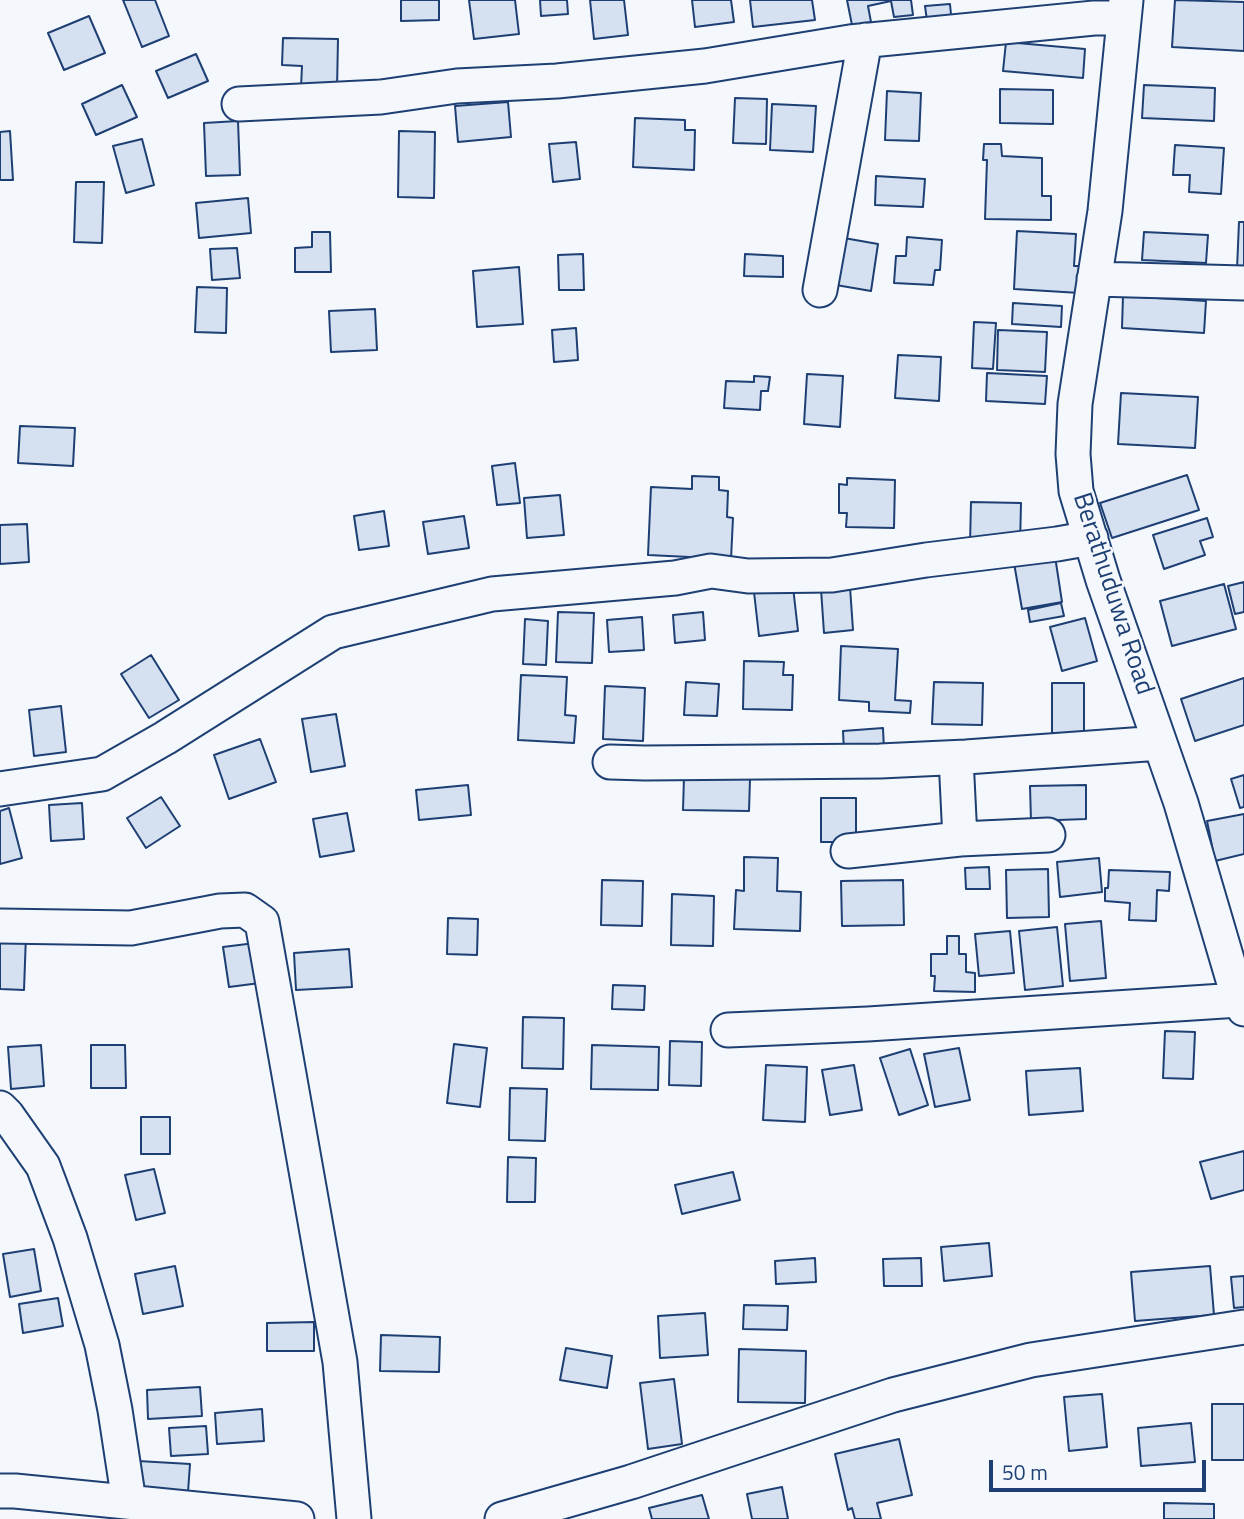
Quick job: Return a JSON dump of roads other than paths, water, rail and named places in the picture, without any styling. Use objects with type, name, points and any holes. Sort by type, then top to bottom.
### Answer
[{"type":"street","points":[[239,104],[380,97],[457,86],[557,81],[705,66],[865,40],[1094,18],[1125,9]]},
{"type":"street","name":"Berathuduwa Road","points":[[1125,9],[1105,211],[1074,404],[1073,454],[1076,491],[1103,580],[1181,803],[1242,1004]]},
{"type":"street","points":[[820,290],[865,40]]},
{"type":"street","points":[[1094,279],[1244,283]]},
{"type":"street","points":[[0,789],[102,774],[165,738],[333,632],[492,594],[675,578],[712,571],[748,576],[832,575],[1091,538]]},
{"type":"street","points":[[610,762],[645,764],[880,761],[1160,743]]},
{"type":"street","points":[[956,758],[960,839]]},
{"type":"street","points":[[848,851],[960,839],[1048,835]]},
{"type":"street","points":[[0,926],[131,929],[220,911],[245,910],[262,922],[340,1362],[354,1519]]},
{"type":"street","points":[[728,1030],[1242,1004]]},
{"type":"street","points":[[0,1108],[43,1166],[70,1238],[102,1345],[129,1502]]},
{"type":"street","points":[[502,1519],[631,1482],[892,1395],[1031,1360],[1244,1327]]},
{"type":"street","points":[[0,1491],[297,1519]]}]
